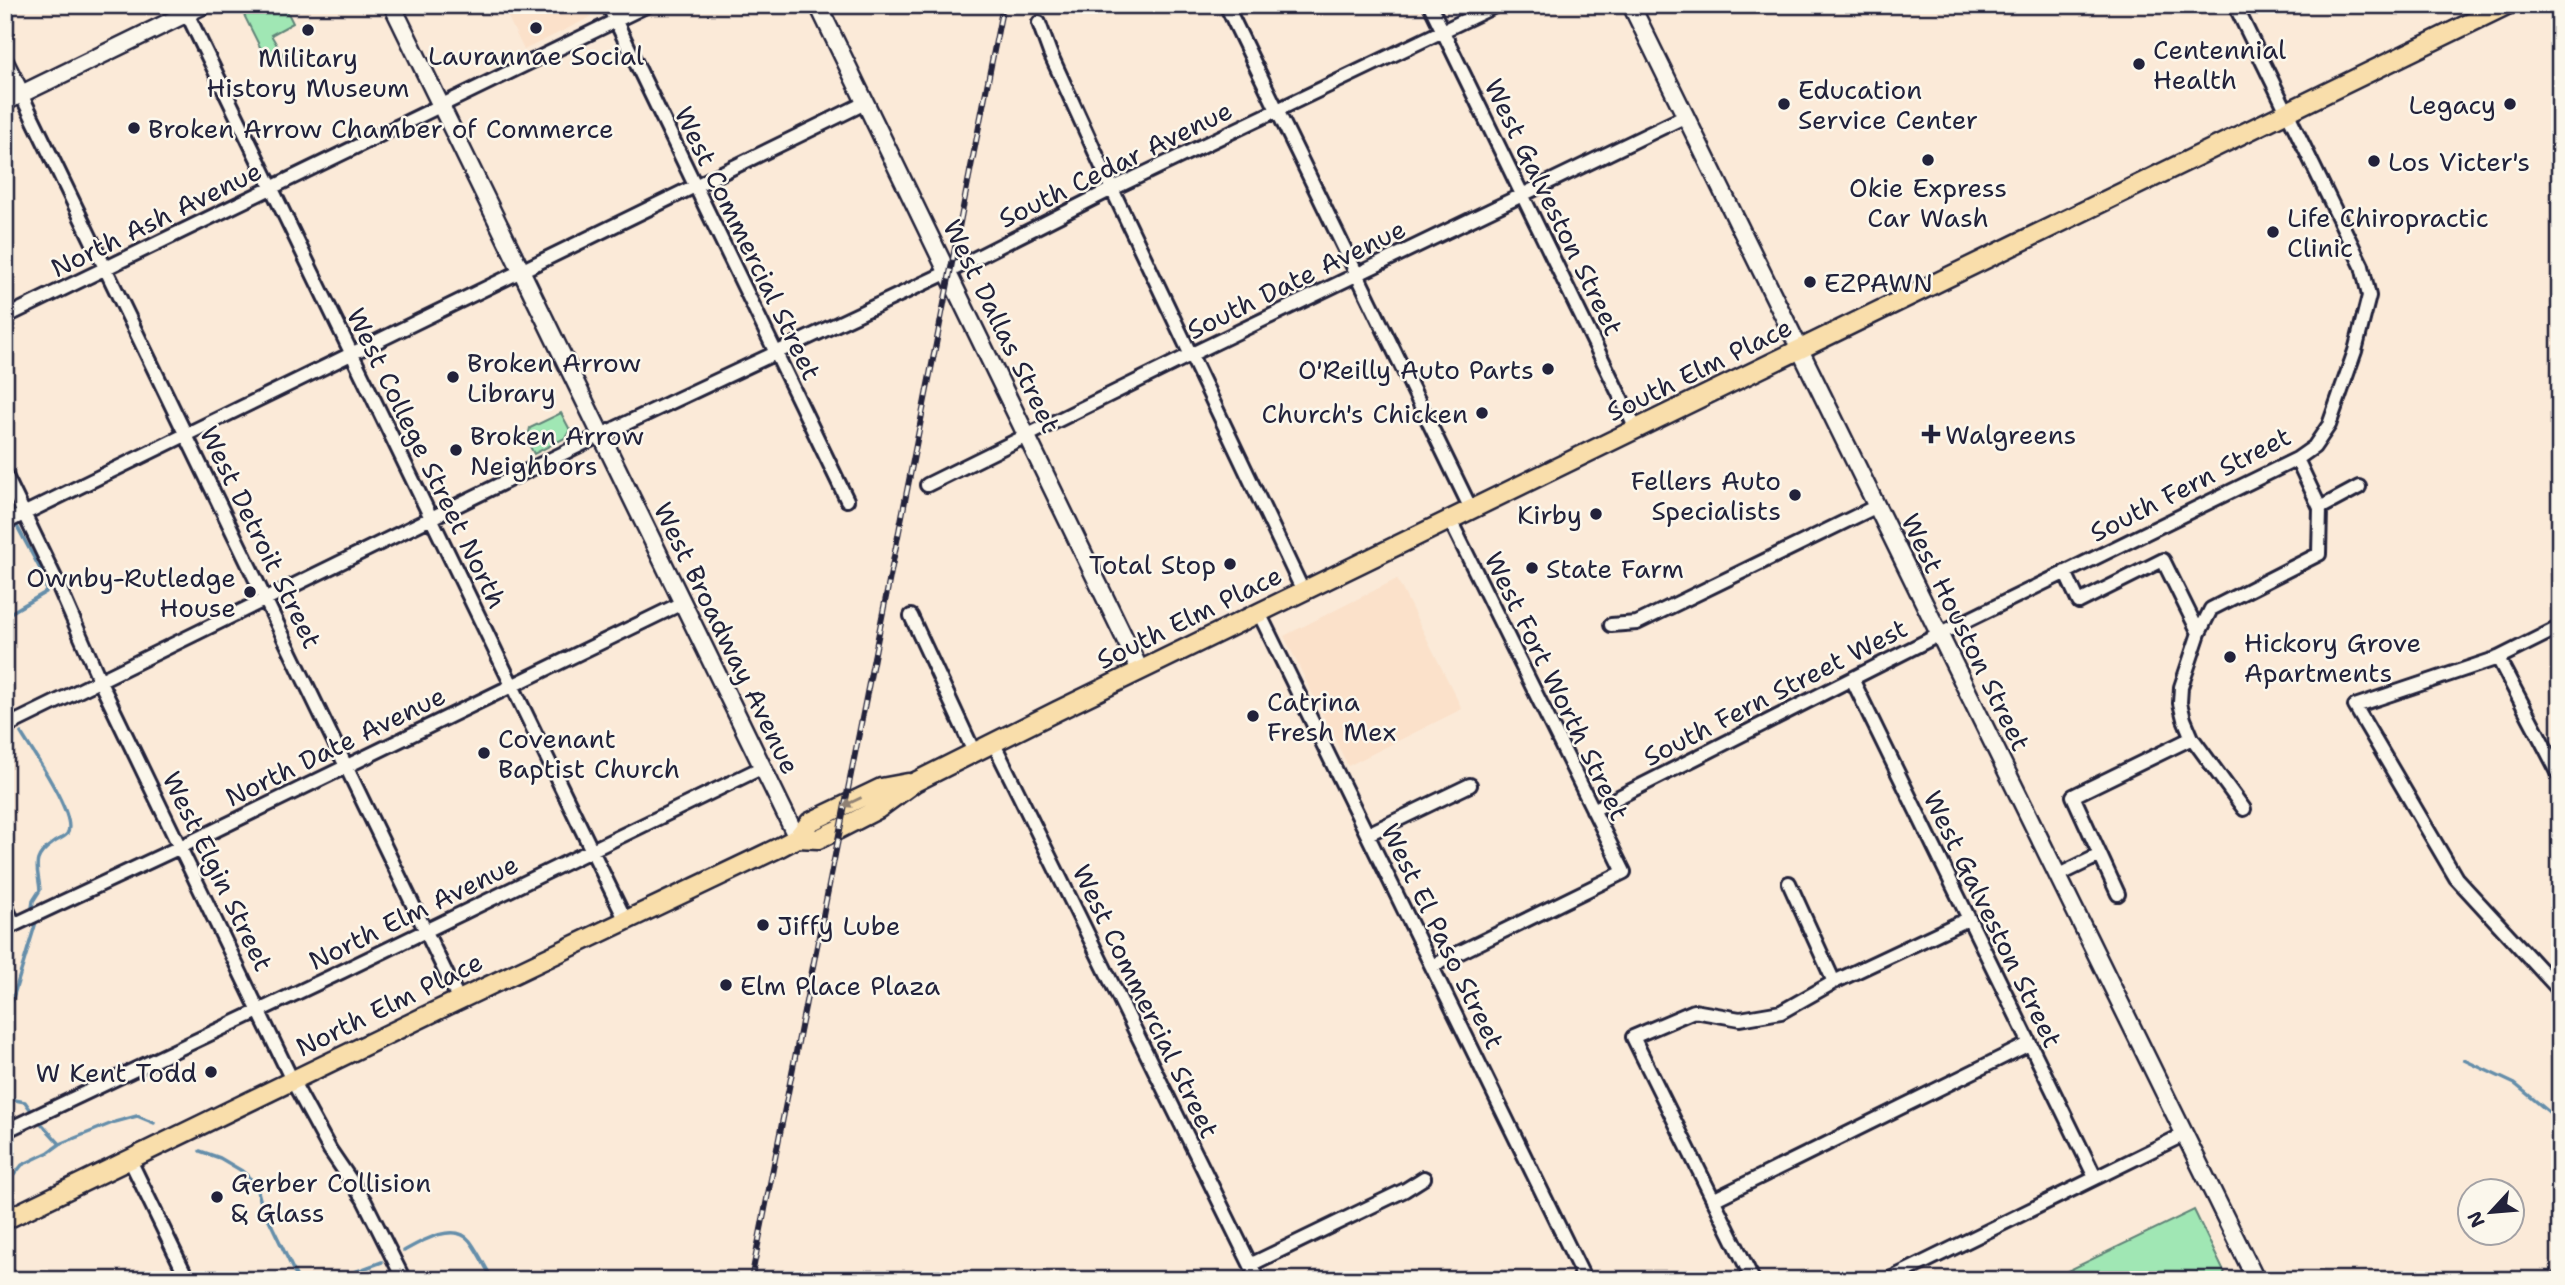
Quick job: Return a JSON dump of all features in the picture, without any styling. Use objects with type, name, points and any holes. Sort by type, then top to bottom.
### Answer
[{"type":"main road","name":"South Elm Place","points":[[797,838],[818,839],[839,830],[878,809],[915,782],[993,742],[2507,5]]},
{"type":"main road","name":"North Elm Place","points":[[5,1220],[797,838]]},
{"type":"street","points":[[5,102],[185,10],[204,5]]},
{"type":"street","name":"West Broadway Avenue","points":[[392,5],[797,838]]},
{"type":"street","name":"West Commercial Street","points":[[608,5],[847,500]]},
{"type":"street","name":"North Ash Avenue","points":[[5,317],[649,5]]},
{"type":"street","name":"West Dallas Street","points":[[818,5],[1140,670]]},
{"type":"street","points":[[1226,5],[1471,509]]},
{"type":"street","name":"West Galveston Street","points":[[1430,5],[1636,429]]},
{"type":"street","name":"South Cedar Avenue","points":[[5,727],[601,436],[947,272],[1112,189],[1497,5]]},
{"type":"street","name":"West Houston Street","points":[[1631,5],[2256,1280]]},
{"type":"street","points":[[2235,5],[2287,112]]},
{"type":"street","name":"West College Street North","points":[[185,10],[626,921]]},
{"type":"street","points":[[1039,23],[1112,189],[1303,591]]},
{"type":"street","points":[[5,62],[21,94]]},
{"type":"street","name":"West Detroit Street","points":[[21,94],[459,1000]]},
{"type":"street","points":[[13,519],[865,103]]},
{"type":"street","name":"South Fern Street","points":[[1941,634],[2297,459],[2314,447],[2329,425],[2355,351],[2369,296],[2362,266],[2287,112]]},
{"type":"street","name":"South Date Avenue","points":[[927,485],[1686,116]]},
{"type":"street","points":[[2244,809],[2192,738],[2182,711],[2181,687],[2199,633],[2211,609],[2319,554],[2320,508],[2297,459]]},
{"type":"street","name":"West Elgin Street","points":[[5,474],[13,519],[100,680],[292,1080],[324,1140],[364,1200],[404,1280]]},
{"type":"street","points":[[2320,508],[2360,487]]},
{"type":"street","points":[[1611,625],[1637,623],[1877,506]]},
{"type":"street","name":"West Fort Worth Street","points":[[1432,966],[1624,872],[1450,520]]},
{"type":"street","points":[[2065,572],[2079,602],[2163,560],[2199,633]]},
{"type":"street","name":"North Date Avenue","points":[[10,926],[682,603]]},
{"type":"street","name":"West El Paso Street","points":[[1259,613],[1585,1280]]},
{"type":"street","points":[[911,616],[974,752]]},
{"type":"street","points":[[2560,627],[2498,658],[2355,706],[2456,878],[2560,991]]},
{"type":"street","name":"South Fern Street West","points":[[1593,810],[1941,634]]},
{"type":"street","points":[[2498,658],[2560,776]]},
{"type":"street","name":"West Galveston Street","points":[[1852,679],[2095,1177]]},
{"type":"street","points":[[2118,894],[2073,796],[2192,738]]},
{"type":"street","name":"West Commercial Street","points":[[993,742],[1258,1280]]},
{"type":"street","name":"North Elm Avenue","points":[[5,1131],[427,931],[763,767]]},
{"type":"street","points":[[1368,834],[1470,785]]},
{"type":"street","points":[[2059,875],[2100,855]]},
{"type":"street","points":[[1789,883],[1835,982]]},
{"type":"street","points":[[5,905],[10,926]]},
{"type":"street","points":[[1752,1280],[1633,1037],[1694,1011],[1740,1019],[1781,1012],[1835,982],[1968,919]]},
{"type":"street","points":[[1713,1200],[2029,1044]]},
{"type":"street","points":[[1888,1280],[2185,1134]]},
{"type":"street","points":[[130,1160],[188,1280]]},
{"type":"street","points":[[1252,1264],[1405,1190],[1424,1178]]},
{"type":"shaded area","points":[[502,5],[586,5],[591,17],[524,50]]},
{"type":"shaded area","points":[[1397,579],[1462,709],[1348,766],[1284,636]]},
{"type":"green space","points":[[263,5],[284,5],[293,23],[271,35],[284,57],[269,65],[244,15]]},
{"type":"green space","points":[[561,413],[570,430],[565,438],[534,454],[527,441],[530,428]]},
{"type":"green space","points":[[2194,1210],[2228,1280],[2049,1280]]},
{"type":"waterway","points":[[5,493],[11,515],[46,580],[46,592],[5,616]]},
{"type":"waterway","points":[[5,698],[9,710]]},
{"type":"waterway","points":[[21,733],[60,799],[69,826],[67,834],[54,842],[38,859],[40,890],[32,908]]},
{"type":"waterway","points":[[5,1024],[36,922]]},
{"type":"waterway","points":[[2464,1060],[2515,1084],[2560,1121]]},
{"type":"waterway","points":[[5,1098],[25,1102],[30,1109]]},
{"type":"waterway","points":[[5,1186],[22,1165],[60,1144],[137,1116],[154,1123]]},
{"type":"waterway","points":[[39,1121],[60,1144]]},
{"type":"waterway","points":[[200,1151],[220,1158],[242,1171],[256,1184],[261,1203],[298,1280]]},
{"type":"waterway","points":[[404,1251],[437,1235],[464,1235],[493,1280]]},
{"type":"waterway","points":[[333,1280],[382,1262]]},
{"type":"railway","points":[[751,1280],[1003,5]]},
{"type":"place","name":"Laurannae Social","points":[[536,28]]},
{"type":"place","name":"Military History Museum","points":[[308,30]]},
{"type":"place","name":"Centennial Health","points":[[2139,64]]},
{"type":"place","name":"Education Service Center","points":[[1784,104]]},
{"type":"place","name":"Legacy","points":[[2510,104]]},
{"type":"place","name":"Broken Arrow Chamber of Commerce","points":[[134,128]]},
{"type":"place","name":"Okie Express Car Wash","points":[[1928,160]]},
{"type":"place","name":"Los Victer's","points":[[2374,161]]},
{"type":"place","name":"Life Chiropractic Clinic","points":[[2273,232]]},
{"type":"place","name":"EZPAWN","points":[[1810,282]]},
{"type":"place","name":"O'Reilly Auto Parts","points":[[1548,369]]},
{"type":"place","name":"Broken Arrow Library","points":[[453,377]]},
{"type":"place","name":"Church's Chicken","points":[[1482,413]]},
{"type":"place","name":"Walgreens","points":[[1931,434]]},
{"type":"place","name":"Broken Arrow Neighbors","points":[[456,450]]},
{"type":"place","name":"Fellers Auto Specialists","points":[[1795,495]]},
{"type":"place","name":"Kirby","points":[[1596,514]]},
{"type":"place","name":"Total Stop","points":[[1230,564]]},
{"type":"place","name":"State Farm","points":[[1532,568]]},
{"type":"place","name":"Ownby-Rutledge House","points":[[250,592]]},
{"type":"place","name":"Hickory Grove Apartments","points":[[2230,657]]},
{"type":"place","name":"Catrina Fresh Mex","points":[[1253,716]]},
{"type":"place","name":"Covenant Baptist Church","points":[[484,753]]},
{"type":"place","name":"Jiffy Lube","points":[[763,925]]},
{"type":"place","name":"Elm Place Plaza","points":[[726,985]]},
{"type":"place","name":"W Kent Todd","points":[[211,1072]]},
{"type":"place","name":"Gerber Collision & Glass","points":[[217,1197]]}]
